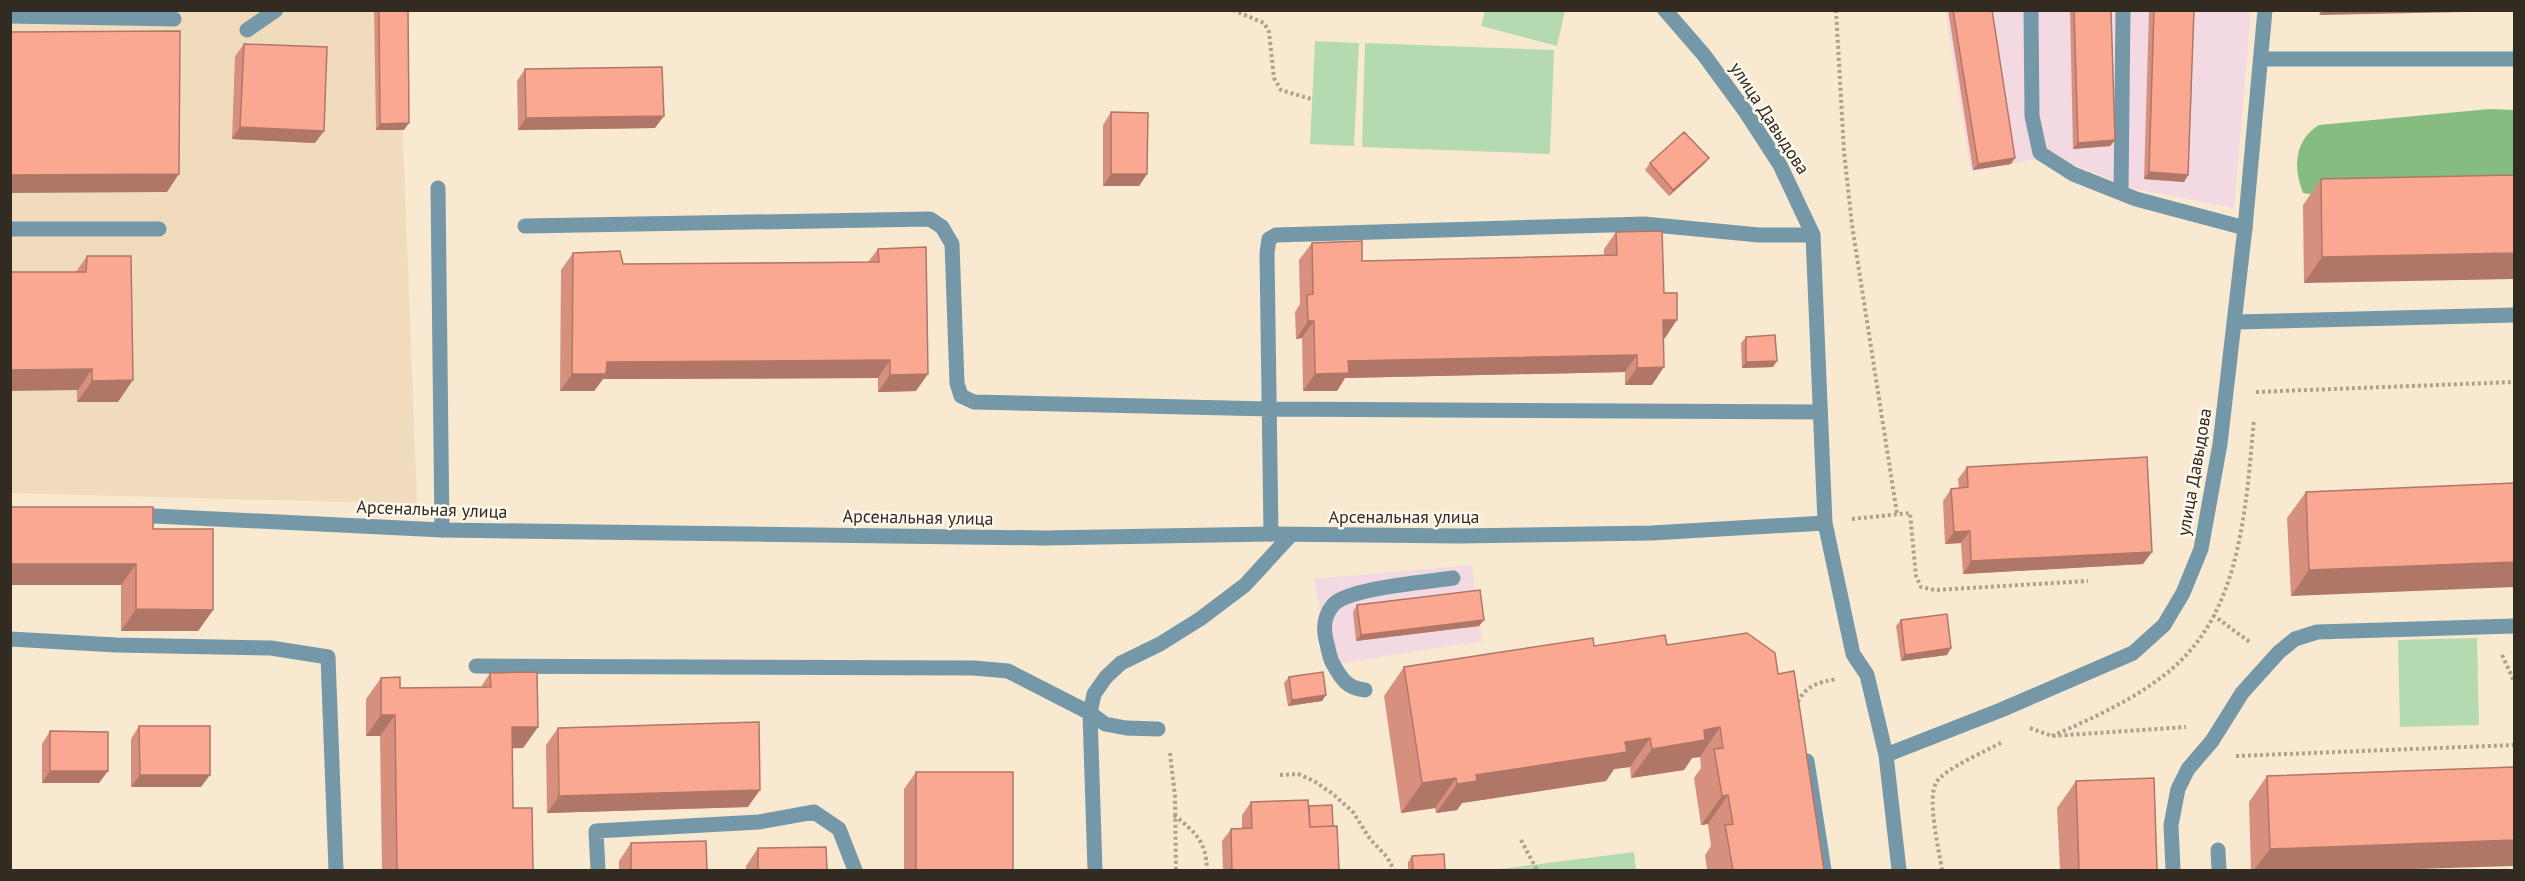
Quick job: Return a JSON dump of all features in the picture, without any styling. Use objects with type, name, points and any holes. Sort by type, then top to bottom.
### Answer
[{"type":"street","points":[[247,30],[276,10]]},
{"type":"street","name":"улица Давыдова","points":[[1665,10],[1704,55],[1745,111],[1780,165],[1814,235],[1825,523],[1853,654],[1867,675],[1886,755],[1899,870]]},
{"type":"street","points":[[2031,10],[2032,116],[2040,153],[2073,174],[2136,199],[2246,228]]},
{"type":"street","points":[[2121,193],[2123,10]]},
{"type":"street","name":"улица Давыдова","points":[[1886,755],[2087,675],[2133,653],[2164,625],[2183,594],[2201,549],[2220,444],[2246,228],[2265,10]]},
{"type":"street","points":[[10,16],[174,19]]},
{"type":"street","points":[[2261,59],[2514,59]]},
{"type":"street","points":[[438,188],[442,530]]},
{"type":"street","points":[[525,226],[930,219],[942,227],[952,244],[957,383],[961,396],[974,402],[1270,409],[1820,412]]},
{"type":"street","points":[[1271,534],[1267,253],[1269,239],[1276,235],[1644,224],[1759,235],[1814,235]]},
{"type":"street","points":[[10,229],[159,229]]},
{"type":"street","points":[[2236,321],[2514,315]]},
{"type":"street","name":"Арсенальная улица","points":[[114,514],[442,530],[1046,538],[1271,534],[1290,536],[1641,534],[1825,523]]},
{"type":"street","points":[[1095,870],[1090,713],[1094,694],[1106,677],[1121,663],[1160,644],[1245,585],[1290,536]]},
{"type":"street","points":[[1365,690],[1354,689],[1342,681],[1330,658],[1325,633],[1325,618],[1334,604],[1351,593],[1453,579]]},
{"type":"street","points":[[2173,870],[2171,825],[2178,789],[2188,769],[2222,725],[2242,693],[2295,639],[2317,632],[2514,626]]},
{"type":"street","points":[[10,639],[116,645],[271,648],[328,657],[336,870]]},
{"type":"street","points":[[476,666],[974,668],[1008,671],[1090,713],[1105,724],[1126,728],[1158,729]]},
{"type":"street","points":[[1798,702],[1824,870]]},
{"type":"street","points":[[598,870],[596,831],[759,822],[814,812],[839,829],[855,870]]},
{"type":"street","points":[[2218,850],[2219,870]]},
{"type":"path","points":[[1233,10],[1264,23],[1269,32],[1274,78],[1281,90],[1311,99]]},
{"type":"path","points":[[1836,10],[1844,151],[1851,225],[1898,514]]},
{"type":"path","points":[[2256,392],[2514,382]]},
{"type":"path","points":[[1825,523],[1910,513],[1916,576],[1922,587],[1935,590],[2088,581]]},
{"type":"path","points":[[2213,615],[2249,641],[2268,664]]},
{"type":"path","points":[[1798,702],[1810,686],[1846,677]]},
{"type":"path","points":[[2052,736],[2222,725]]},
{"type":"path","points":[[1158,729],[1169,748],[1175,796],[1176,870]]},
{"type":"path","points":[[1942,870],[1932,796],[1936,782],[2008,739]]},
{"type":"path","points":[[2198,757],[2514,745]]},
{"type":"path","points":[[1280,775],[1298,774],[1314,781],[1333,794],[1353,812],[1394,870]]},
{"type":"path","points":[[1174,815],[1199,838],[1206,853],[1207,870]]},
{"type":"path","points":[[1521,840],[1537,870]]},
{"type":"shaded area","points":[[11,11],[398,11],[417,504],[11,493]]},
{"type":"shaded area","points":[[1945,11],[2251,11],[2234,208],[2135,189],[2051,156],[1971,172]]},
{"type":"shaded area","points":[[1472,565],[1482,641],[1330,665],[1314,579]]},
{"type":"green space","points":[[1485,10],[1565,11],[1557,46],[1481,26]]},
{"type":"green space","points":[[1315,41],[1359,43],[1354,146],[1310,144]]},
{"type":"green space","points":[[1365,43],[1554,50],[1550,154],[1362,147]]},
{"type":"green space","points":[[2490,109],[2514,110],[2514,192],[2303,193],[2298,174],[2298,155],[2305,138],[2319,125]]},
{"type":"green space","points":[[2477,638],[2479,725],[2400,727],[2398,640]]},
{"type":"green space","points":[[1634,852],[1636,870],[1501,870],[1501,869]]},
{"type":"building","points":[[379,10],[408,10],[409,123],[380,124]]},
{"type":"building","points":[[1953,10],[1992,10],[2015,158],[1978,164]]},
{"type":"building","points":[[2074,10],[2111,10],[2115,140],[2078,143]]},
{"type":"building","points":[[2154,10],[2194,10],[2188,175],[2149,172]]},
{"type":"building","points":[[180,31],[179,174],[10,175],[10,32]]},
{"type":"building","points":[[244,44],[327,47],[324,131],[240,127]]},
{"type":"building","points":[[662,67],[664,116],[526,118],[525,69]]},
{"type":"building","points":[[1111,112],[1148,113],[1147,174],[1111,174]]},
{"type":"building","points":[[1684,132],[1709,158],[1673,190],[1650,163]]},
{"type":"building","points":[[2514,175],[2514,253],[2322,257],[2321,179]]},
{"type":"building","points":[[1662,231],[1664,293],[1677,293],[1677,320],[1663,320],[1664,367],[1637,368],[1637,355],[1348,361],[1349,373],[1315,374],[1314,321],[1308,321],[1307,295],[1313,294],[1312,243],[1362,241],[1362,261],[1617,255],[1616,232]]},
{"type":"building","points":[[926,247],[928,374],[890,375],[890,360],[607,362],[606,374],[572,374],[573,253],[620,251],[623,264],[879,262],[878,249]]},
{"type":"building","points":[[87,256],[131,256],[133,380],[92,381],[92,369],[10,370],[10,272],[86,272]]},
{"type":"building","points":[[1775,335],[1777,361],[1746,362],[1746,337]]},
{"type":"building","points":[[2147,457],[2152,552],[1971,561],[1970,531],[1954,532],[1951,489],[1968,487],[1967,467]]},
{"type":"building","points":[[2514,483],[2514,562],[2309,570],[2306,492]]},
{"type":"building","points":[[10,507],[153,507],[153,529],[213,529],[213,610],[136,609],[136,564],[10,564]]},
{"type":"building","points":[[1480,590],[1484,620],[1361,635],[1357,605]]},
{"type":"building","points":[[1947,614],[1951,648],[1905,655],[1901,620]]},
{"type":"building","points":[[1747,633],[1775,653],[1778,674],[1794,671],[1824,870],[1733,870],[1725,825],[1733,824],[1728,795],[1722,796],[1714,749],[1723,748],[1720,727],[1704,730],[1705,740],[1652,749],[1650,738],[1625,742],[1627,752],[1476,775],[1477,781],[1457,784],[1456,778],[1422,783],[1404,667],[1593,638],[1594,646],[1665,635],[1667,645]]},
{"type":"building","points":[[537,672],[538,727],[512,727],[513,808],[532,808],[533,870],[397,870],[395,715],[381,715],[381,678],[400,677],[400,688],[491,687],[490,673]]},
{"type":"building","points":[[1323,672],[1326,695],[1292,700],[1289,677]]},
{"type":"building","points":[[759,722],[760,790],[559,796],[558,728]]},
{"type":"building","points":[[139,726],[210,726],[210,775],[140,775]]},
{"type":"building","points":[[50,731],[108,732],[108,771],[50,771]]},
{"type":"building","points":[[2514,767],[2514,840],[2270,849],[2267,776]]},
{"type":"building","points":[[916,772],[1013,772],[1013,870],[916,870]]},
{"type":"building","points":[[2154,778],[2157,870],[2079,870],[2076,781]]},
{"type":"building","points":[[1308,800],[1310,827],[1337,826],[1339,870],[1232,870],[1231,829],[1252,828],[1251,802]]},
{"type":"building","points":[[1332,805],[1333,826],[1310,827],[1309,806]]},
{"type":"building","points":[[706,841],[707,870],[631,870],[631,843]]},
{"type":"building","points":[[826,847],[827,870],[758,870],[758,848]]},
{"type":"building","points":[[1444,854],[1445,870],[1413,870],[1412,856]]}]
